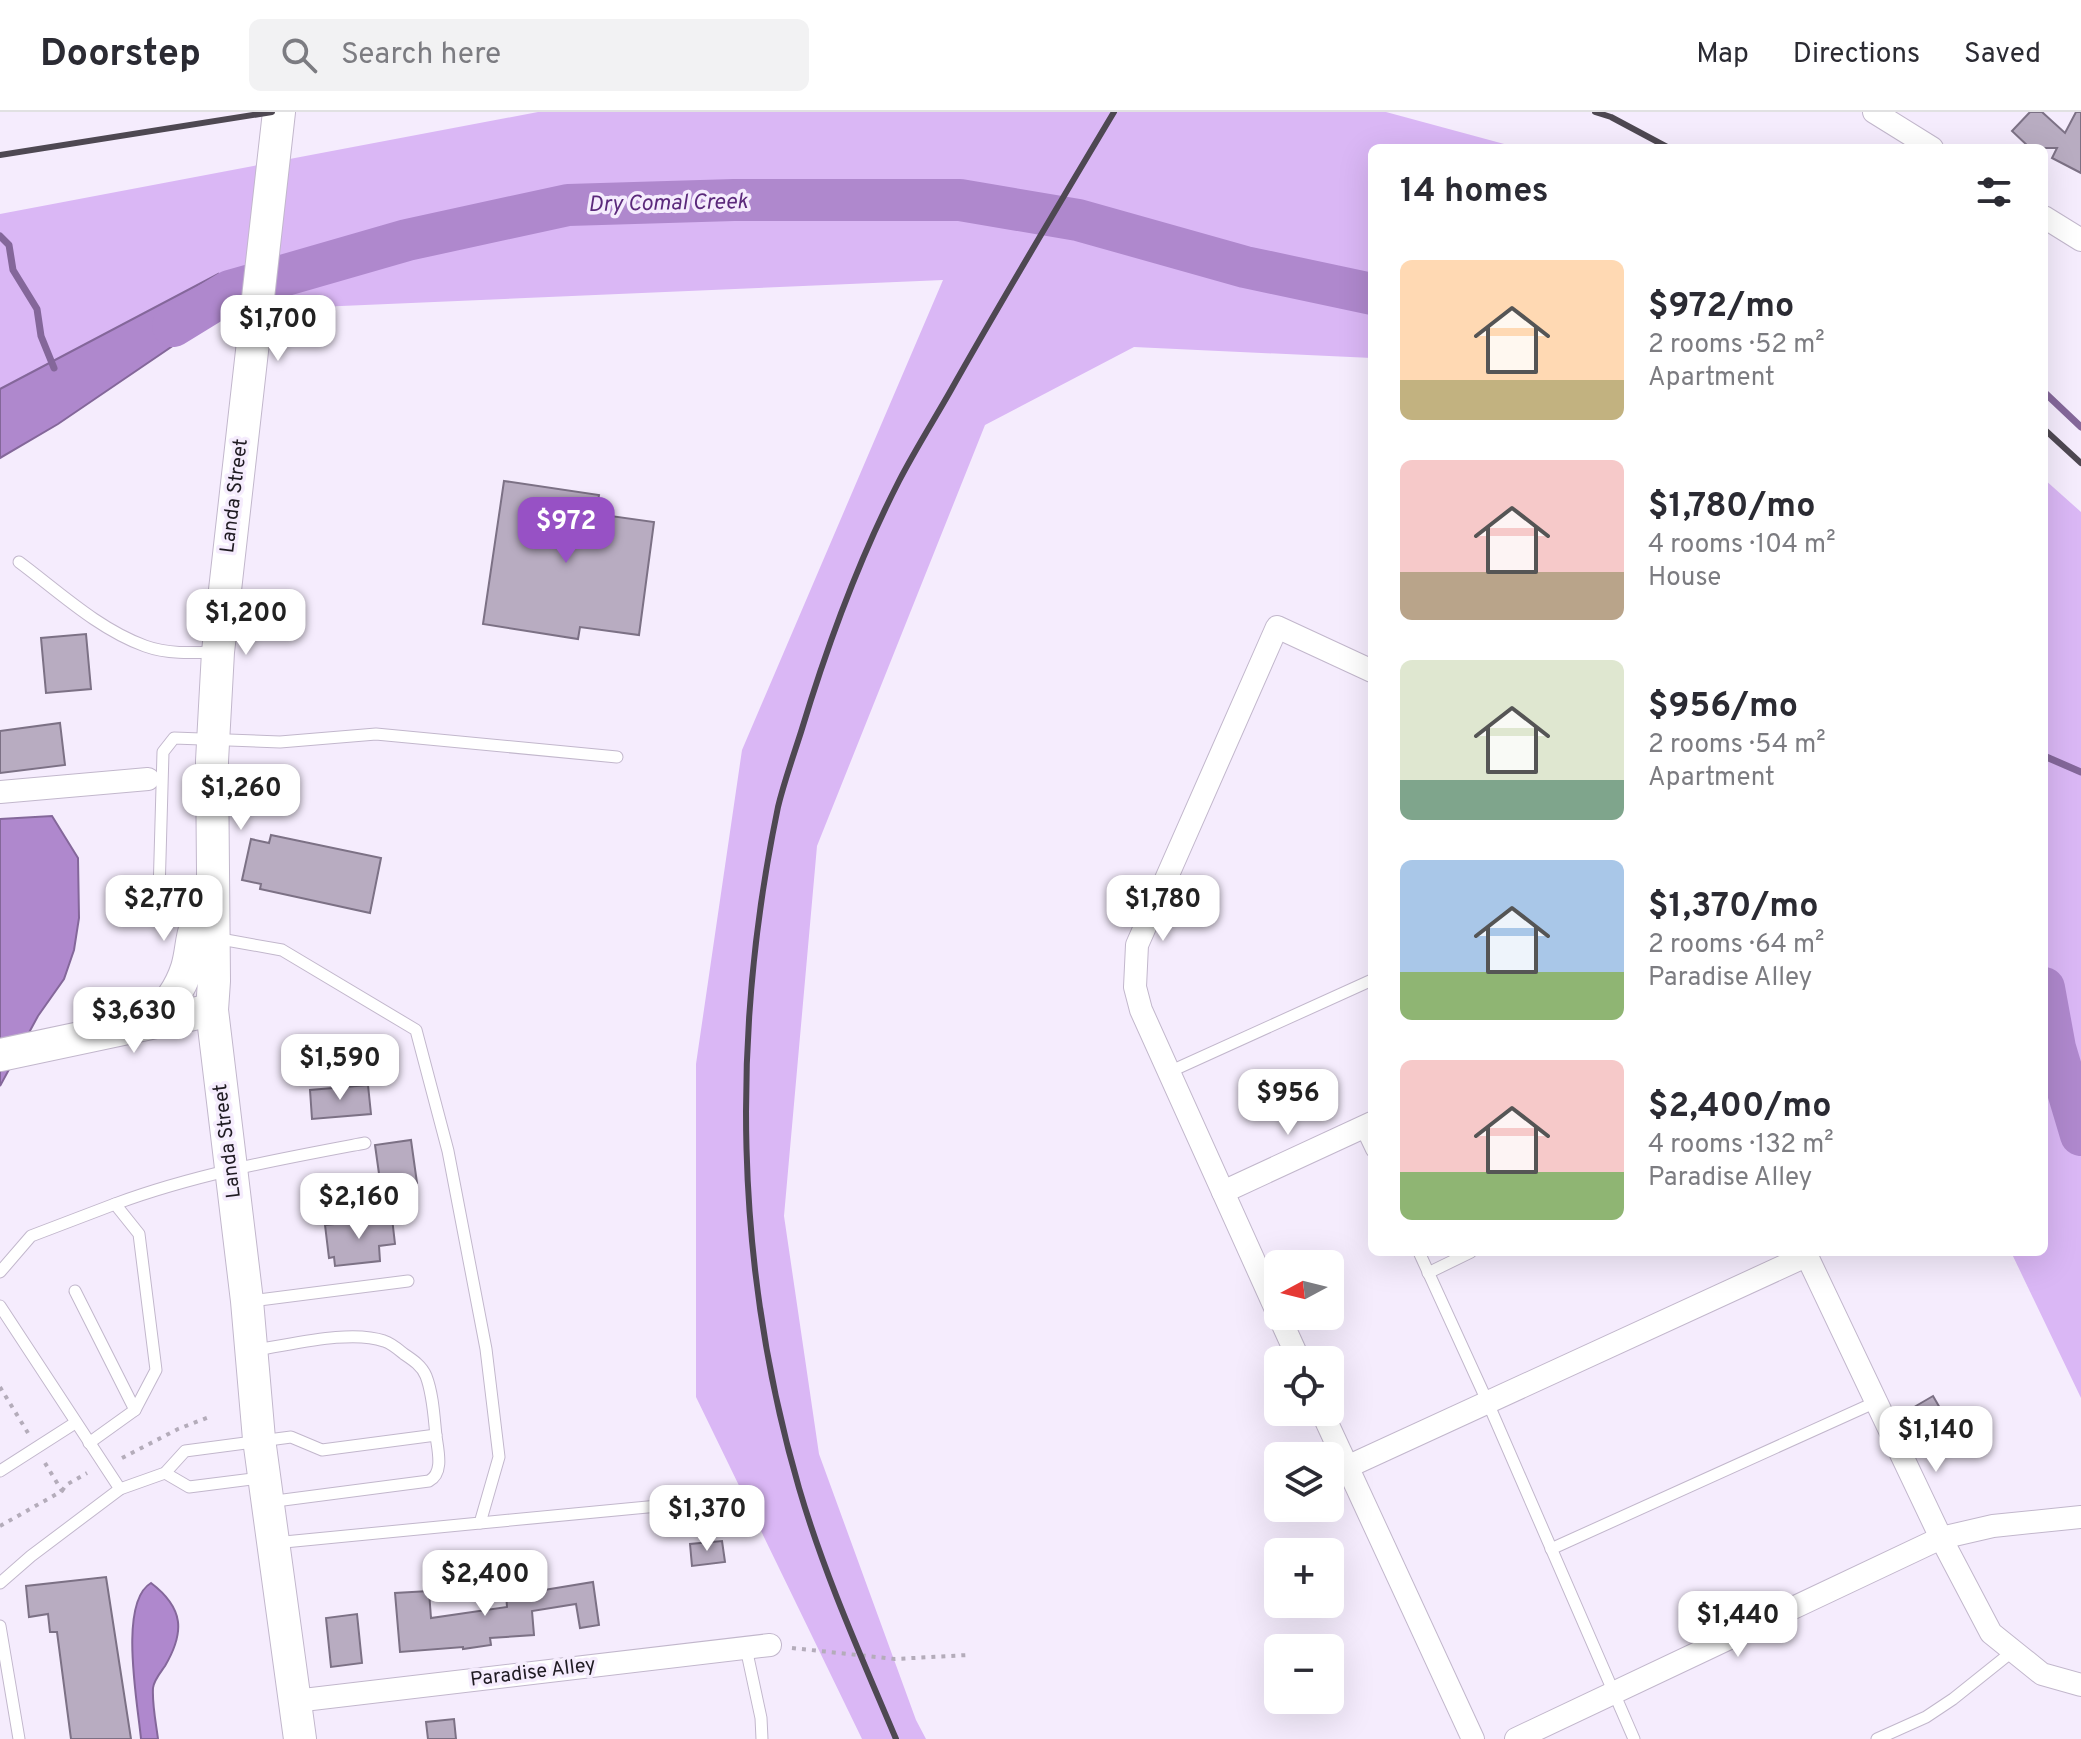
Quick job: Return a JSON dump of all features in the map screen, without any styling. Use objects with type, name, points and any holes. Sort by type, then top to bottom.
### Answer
[{"type":"main road","name":"Landa Street","points":[[279,112],[218,652],[213,738],[212,1010],[247,1301],[259,1439],[300,1739]]},
{"type":"main road","points":[[152,1022],[175,996],[187,969],[196,920],[213,905]]},
{"type":"main road","points":[[0,1055],[212,1010]]},
{"type":"street","points":[[1874,112],[1926,144]]},
{"type":"street","points":[[2048,219],[2081,240]]},
{"type":"street","points":[[1264,1284],[1141,1010],[1135,987],[1137,945],[1277,627],[1368,669]]},
{"type":"street","points":[[0,792],[148,779]]},
{"type":"street","points":[[1223,1192],[1367,1126]]},
{"type":"street","points":[[1347,1467],[1802,1256]]},
{"type":"street","points":[[1807,1256],[1941,1538],[1991,1633],[2042,1674],[2081,1685]]},
{"type":"street","points":[[1328,1426],[1473,1739]]},
{"type":"street","points":[[1516,1739],[1941,1538],[1993,1526],[2079,1517]]},
{"type":"street","name":"Paradise Alley","points":[[295,1701],[770,1645]]},
{"type":"lane","points":[[19,562],[99,622],[145,646],[182,653],[218,652]]},
{"type":"lane","points":[[213,905],[184,914],[168,906],[159,893],[163,752],[174,738],[280,742],[376,734],[617,757]]},
{"type":"lane","points":[[214,938],[282,950],[416,1030],[448,1151],[486,1349],[499,1457],[480,1523]]},
{"type":"lane","points":[[1169,1072],[1368,982]]},
{"type":"lane","points":[[0,1272],[31,1236],[169,1184],[231,1168],[365,1143]]},
{"type":"lane","points":[[89,1443],[135,1410],[156,1370],[139,1234],[115,1204]]},
{"type":"lane","points":[[1421,1256],[1634,1739]]},
{"type":"lane","points":[[1428,1273],[1463,1256]]},
{"type":"lane","points":[[247,1301],[408,1281]]},
{"type":"lane","points":[[75,1291],[135,1410]]},
{"type":"lane","points":[[0,1306],[120,1489]]},
{"type":"lane","points":[[165,1473],[189,1487],[266,1490],[429,1481],[435,1478],[438,1471],[436,1435],[425,1372],[387,1341],[369,1337],[341,1338],[251,1351]]},
{"type":"lane","points":[[1551,1549],[1876,1402]]},
{"type":"lane","points":[[0,1471],[75,1423]]},
{"type":"lane","points":[[0,1583],[120,1489],[165,1473],[185,1451],[291,1437],[322,1450],[436,1435]]},
{"type":"lane","points":[[274,1543],[700,1502]]},
{"type":"lane","points":[[0,1626],[19,1739]]},
{"type":"lane","points":[[746,1648],[761,1718],[762,1739]]},
{"type":"lane","points":[[1877,1739],[1926,1717],[2013,1651]]},
{"type":"path","points":[[0,1387],[29,1434]]},
{"type":"path","points":[[122,1458],[209,1417]]},
{"type":"path","points":[[45,1463],[62,1491]]},
{"type":"path","points":[[0,1526],[87,1473]]},
{"type":"path","points":[[770,1645],[895,1659],[968,1655]]},
{"type":"shaded area","points":[[538,112],[1386,112],[1504,144],[1368,144],[1368,358],[1134,347],[985,425],[817,846],[784,1216],[819,1454],[916,1720],[926,1739],[862,1739],[696,1397],[696,1064],[742,750],[943,280],[224,311],[218,275],[0,389],[0,214]]},
{"type":"shaded area","points":[[218,274],[224,311],[58,424],[0,458],[0,389]]},
{"type":"shaded area","points":[[2048,483],[2081,512],[2081,1398],[2013,1256],[2048,1256]]},
{"type":"shaded area","points":[[52,816],[78,858],[79,918],[74,950],[64,979],[38,1016],[0,1086],[0,819]]},
{"type":"shaded area","points":[[151,1583],[170,1602],[178,1621],[178,1631],[171,1654],[153,1688],[158,1739],[141,1739],[132,1655],[133,1632],[141,1594]]},
{"type":"building","points":[[2030,112],[2042,112],[2065,133],[2076,112],[2081,112],[2081,173],[2052,158],[2057,148],[2048,148],[2048,144],[2026,144],[2012,131]]},
{"type":"building","points":[[504,481],[599,495],[596,514],[654,522],[639,635],[580,627],[578,639],[483,624]]},
{"type":"building","points":[[86,634],[91,689],[46,693],[41,638]]},
{"type":"building","points":[[60,723],[65,765],[0,773],[0,731]]},
{"type":"building","points":[[271,835],[381,858],[370,913],[260,889],[261,884],[242,880],[251,839],[269,843]]},
{"type":"building","points":[[368,1085],[371,1114],[312,1119],[310,1090]]},
{"type":"building","points":[[411,1140],[417,1183],[381,1188],[375,1145]]},
{"type":"building","points":[[392,1218],[395,1244],[379,1246],[380,1261],[335,1266],[334,1257],[329,1258],[325,1225]]},
{"type":"building","points":[[1933,1396],[1951,1427],[1926,1441],[1909,1410]]},
{"type":"building","points":[[722,1541],[725,1562],[692,1566],[690,1544]]},
{"type":"building","points":[[106,1577],[131,1739],[71,1739],[57,1632],[50,1632],[48,1614],[29,1617],[26,1586]]},
{"type":"building","points":[[593,1582],[599,1625],[580,1628],[576,1604],[532,1611],[534,1635],[490,1638],[491,1645],[463,1649],[400,1652],[395,1593],[429,1591],[431,1618],[507,1607],[506,1593]]},
{"type":"building","points":[[357,1614],[362,1663],[331,1667],[326,1618]]},
{"type":"building","points":[[454,1719],[456,1739],[428,1739],[426,1722]]},
{"type":"waterway","name":"Dry Comal Creek","points":[[173,326],[230,291],[407,240],[568,205],[734,200],[960,200],[1078,220],[1245,267],[1368,293]]},
{"type":"waterway","points":[[0,236],[9,245],[13,270],[37,309],[41,336],[54,368]]},
{"type":"waterway","points":[[2048,396],[2081,427]]},
{"type":"waterway","points":[[2048,758],[2081,772]]},
{"type":"waterway","name":"Dry Comal Creek","points":[[2048,1010],[2055,1048],[2081,1135]]},
{"type":"railway","points":[[0,155],[272,112]]},
{"type":"railway","points":[[896,1739],[844,1615],[809,1520],[778,1404],[762,1319],[751,1234],[746,1149],[752,977],[763,892],[786,779],[833,636],[870,542],[911,458],[1114,112]]},
{"type":"railway","points":[[1595,112],[1611,117],[1662,144]]},
{"type":"railway","points":[[2048,433],[2081,463]]}]
